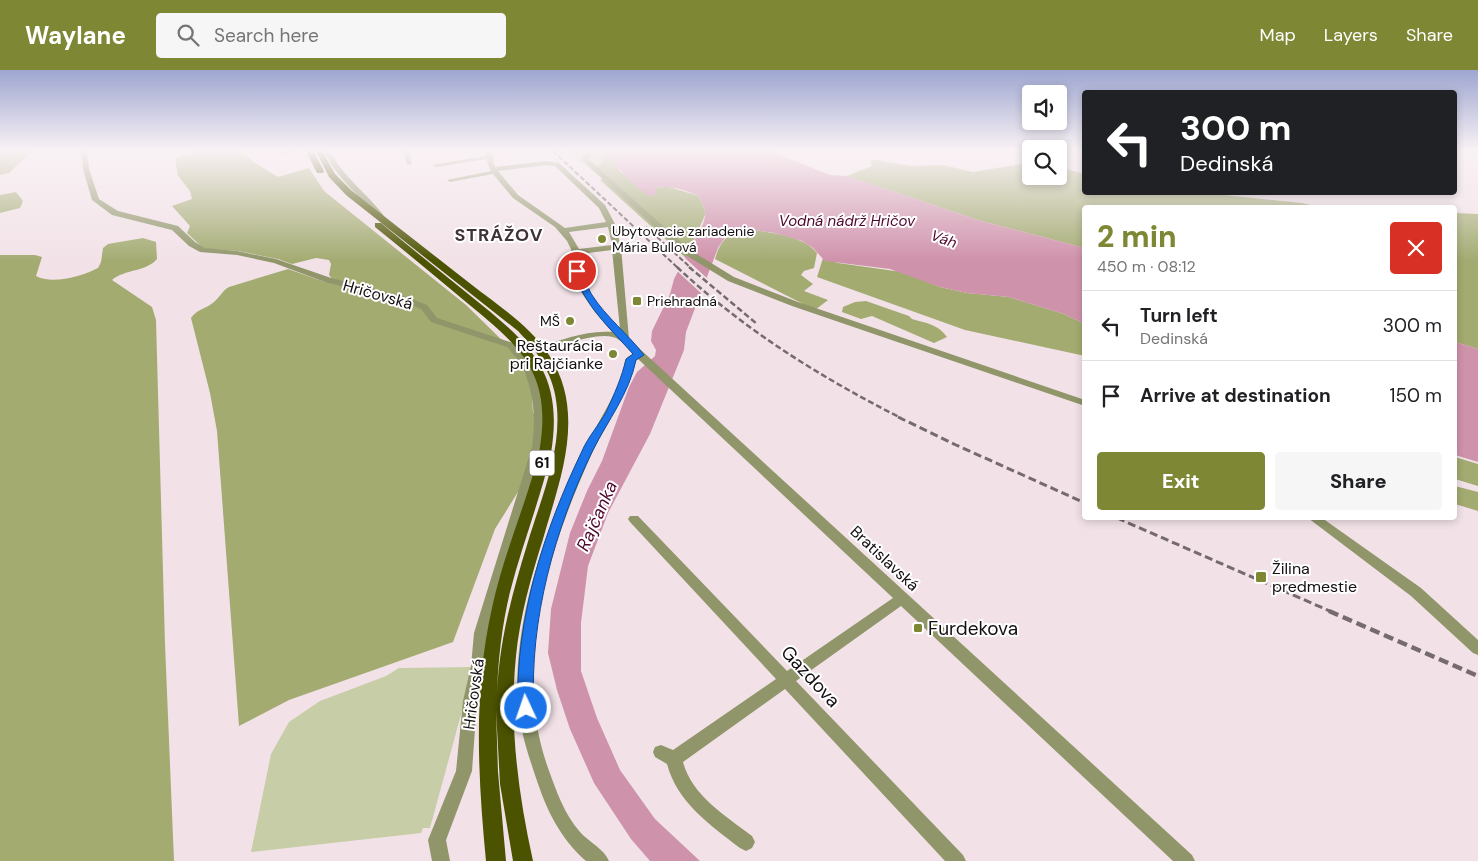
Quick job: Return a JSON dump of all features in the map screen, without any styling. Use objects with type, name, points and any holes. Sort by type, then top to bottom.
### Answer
[{"type":"main road","name":"Hričovská","points":[[336,188],[354,207],[512,335],[531,358],[544,388],[549,423],[545,451],[500,603],[492,654],[488,708],[488,772],[496,861]]},
{"type":"main road","name":"Hričovská","points":[[345,188],[508,317],[541,349],[550,364],[558,384],[563,408],[561,451],[518,601],[507,669],[504,735],[506,766],[513,820],[522,861]]},
{"type":"street","name":"Hričovská","points":[[92,188],[96,200],[115,213],[175,228],[192,244],[203,250],[237,253],[276,260],[328,280],[404,299],[424,307],[434,320],[510,345],[520,355],[528,370],[534,383],[538,400],[540,420],[538,440],[529,477],[481,633],[478,666],[470,701],[464,771],[437,840],[441,861]]},
{"type":"street","name":"Hričovská","points":[[354,188],[367,198],[380,216]]},
{"type":"street","points":[[508,188],[514,196],[563,231],[571,240],[577,252],[617,248]]},
{"type":"street","points":[[541,349],[599,335],[612,334],[624,338],[617,248],[611,224],[604,210],[583,188]]},
{"type":"street","points":[[616,188],[686,252],[731,279],[788,301],[1082,402]]},
{"type":"street","points":[[563,231],[611,224]]},
{"type":"street","name":"Bratislavská","points":[[577,252],[576,266],[585,291],[611,326],[675,388],[1186,861]]},
{"type":"street","points":[[600,861],[574,838],[552,801],[538,761],[528,720],[525,674],[528,645],[540,582],[547,554],[567,498],[588,449],[611,412],[628,372],[631,359],[642,357]]},
{"type":"street","name":"Gazdova","points":[[634,519],[956,861]]},
{"type":"street","points":[[1317,520],[1416,592],[1478,650]]},
{"type":"street","points":[[746,842],[715,818],[687,790],[668,755],[786,679],[903,598]]},
{"type":"green space","points":[[188,188],[322,188],[466,305],[511,349],[531,385],[533,412],[549,442],[495,529],[453,642],[289,700],[239,726],[217,431],[210,393],[191,318],[214,302],[229,287],[288,269],[330,282],[332,279],[329,275],[331,264],[329,260],[316,258],[292,264],[278,259],[238,251],[202,247],[187,233],[190,226],[172,206],[192,199]]},
{"type":"green space","points":[[609,188],[640,188],[650,196],[655,188],[672,188],[699,196],[706,213],[686,258]]},
{"type":"green space","points":[[882,188],[1082,188],[1082,195],[1224,195],[1310,205],[1082,205],[1082,247],[981,221]]},
{"type":"green space","points":[[16,192],[23,201],[20,208],[0,213],[0,195]]},
{"type":"green space","points":[[1457,213],[1478,214],[1478,349],[1457,343]]},
{"type":"green space","points":[[754,230],[788,236],[811,247],[817,253],[814,268],[804,271],[801,275],[813,284],[804,291],[828,300],[815,310],[715,259],[721,245],[728,237],[739,232]]},
{"type":"green space","points":[[143,238],[156,242],[157,259],[147,266],[117,276],[112,280],[152,307],[156,320],[165,644],[174,861],[0,861],[0,255],[35,255],[42,257],[36,276],[43,279],[59,280],[84,274],[98,268],[103,248],[108,244]]},
{"type":"green space","points":[[823,258],[838,263],[902,272],[940,287],[967,293],[1009,297],[1064,314],[1082,323],[1082,355],[965,330],[817,277]]},
{"type":"green space","points":[[866,301],[940,329],[947,337],[934,343],[872,316],[861,319],[842,312],[843,307],[855,302]]},
{"type":"green space","points":[[1457,458],[1478,464],[1478,486],[1457,480]]},
{"type":"green space","points":[[1457,487],[1478,492],[1478,511],[1457,505]]},
{"type":"green space","points":[[472,667],[465,700],[430,828],[423,828],[421,833],[251,852],[271,754],[289,722],[320,701],[386,676],[399,668]]},
{"type":"water","points":[[638,188],[655,188],[657,192],[655,195],[650,196]]},
{"type":"water","points":[[675,188],[882,188],[981,221],[1082,247],[1082,323],[1064,314],[1009,297],[967,293],[940,287],[890,269],[825,261],[813,248],[802,241],[775,233],[754,230],[732,233],[724,239],[718,248],[686,332],[684,350],[650,434],[608,513],[588,566],[581,623],[581,671],[597,718],[620,770],[655,819],[700,861],[650,861],[631,839],[594,783],[570,729],[557,690],[548,653],[551,609],[570,533],[587,491],[602,461],[629,387],[637,372],[655,356],[656,350],[651,341],[652,331],[670,294],[674,279],[703,224],[706,213],[699,196]]},
{"type":"water","points":[[1457,343],[1478,349],[1478,462],[1457,456]]},
{"type":"pier","points":[[685,258],[709,280],[704,294],[676,270],[681,265],[682,259]]},
{"type":"railway","points":[[592,188],[678,268]]},
{"type":"railway","points":[[646,227],[691,268]]},
{"type":"railway","points":[[677,267],[728,311],[783,350],[841,386],[901,418]]},
{"type":"railway","points":[[689,267],[757,324]]},
{"type":"railway","points":[[898,417],[1082,502]]},
{"type":"railway","points":[[1122,520],[1332,612]]},
{"type":"railway","points":[[1329,611],[1478,676]]},
{"type":"place","name":"Ubytovacie zariadenie Mária Bullová","points":[[602,239]]},
{"type":"place","name":"Priehradná","points":[[637,301]]},
{"type":"place","name":"MŠ","points":[[570,321]]},
{"type":"place","name":"Reštaurácia pri Rajčianke","points":[[613,354]]},
{"type":"place","name":"Žilina predmestie","points":[[1261,577]]},
{"type":"place","name":"Furdekova","points":[[918,628]]},
{"type":"district","name":"STRÁŽOV","points":[[499,235]]},
{"type":"route","points":[[526,708],[524,695],[526,654],[547,554],[567,498],[588,449],[611,412],[628,372],[631,359],[640,355],[594,306],[585,291],[577,271]]},
{"type":"water label","name":"Vodná nádrž Hričov","points":[[847,221]]},
{"type":"water label","name":"Váh","points":[[944,239]]},
{"type":"water label","name":"Rajčanka","points":[[597,516]]}]
